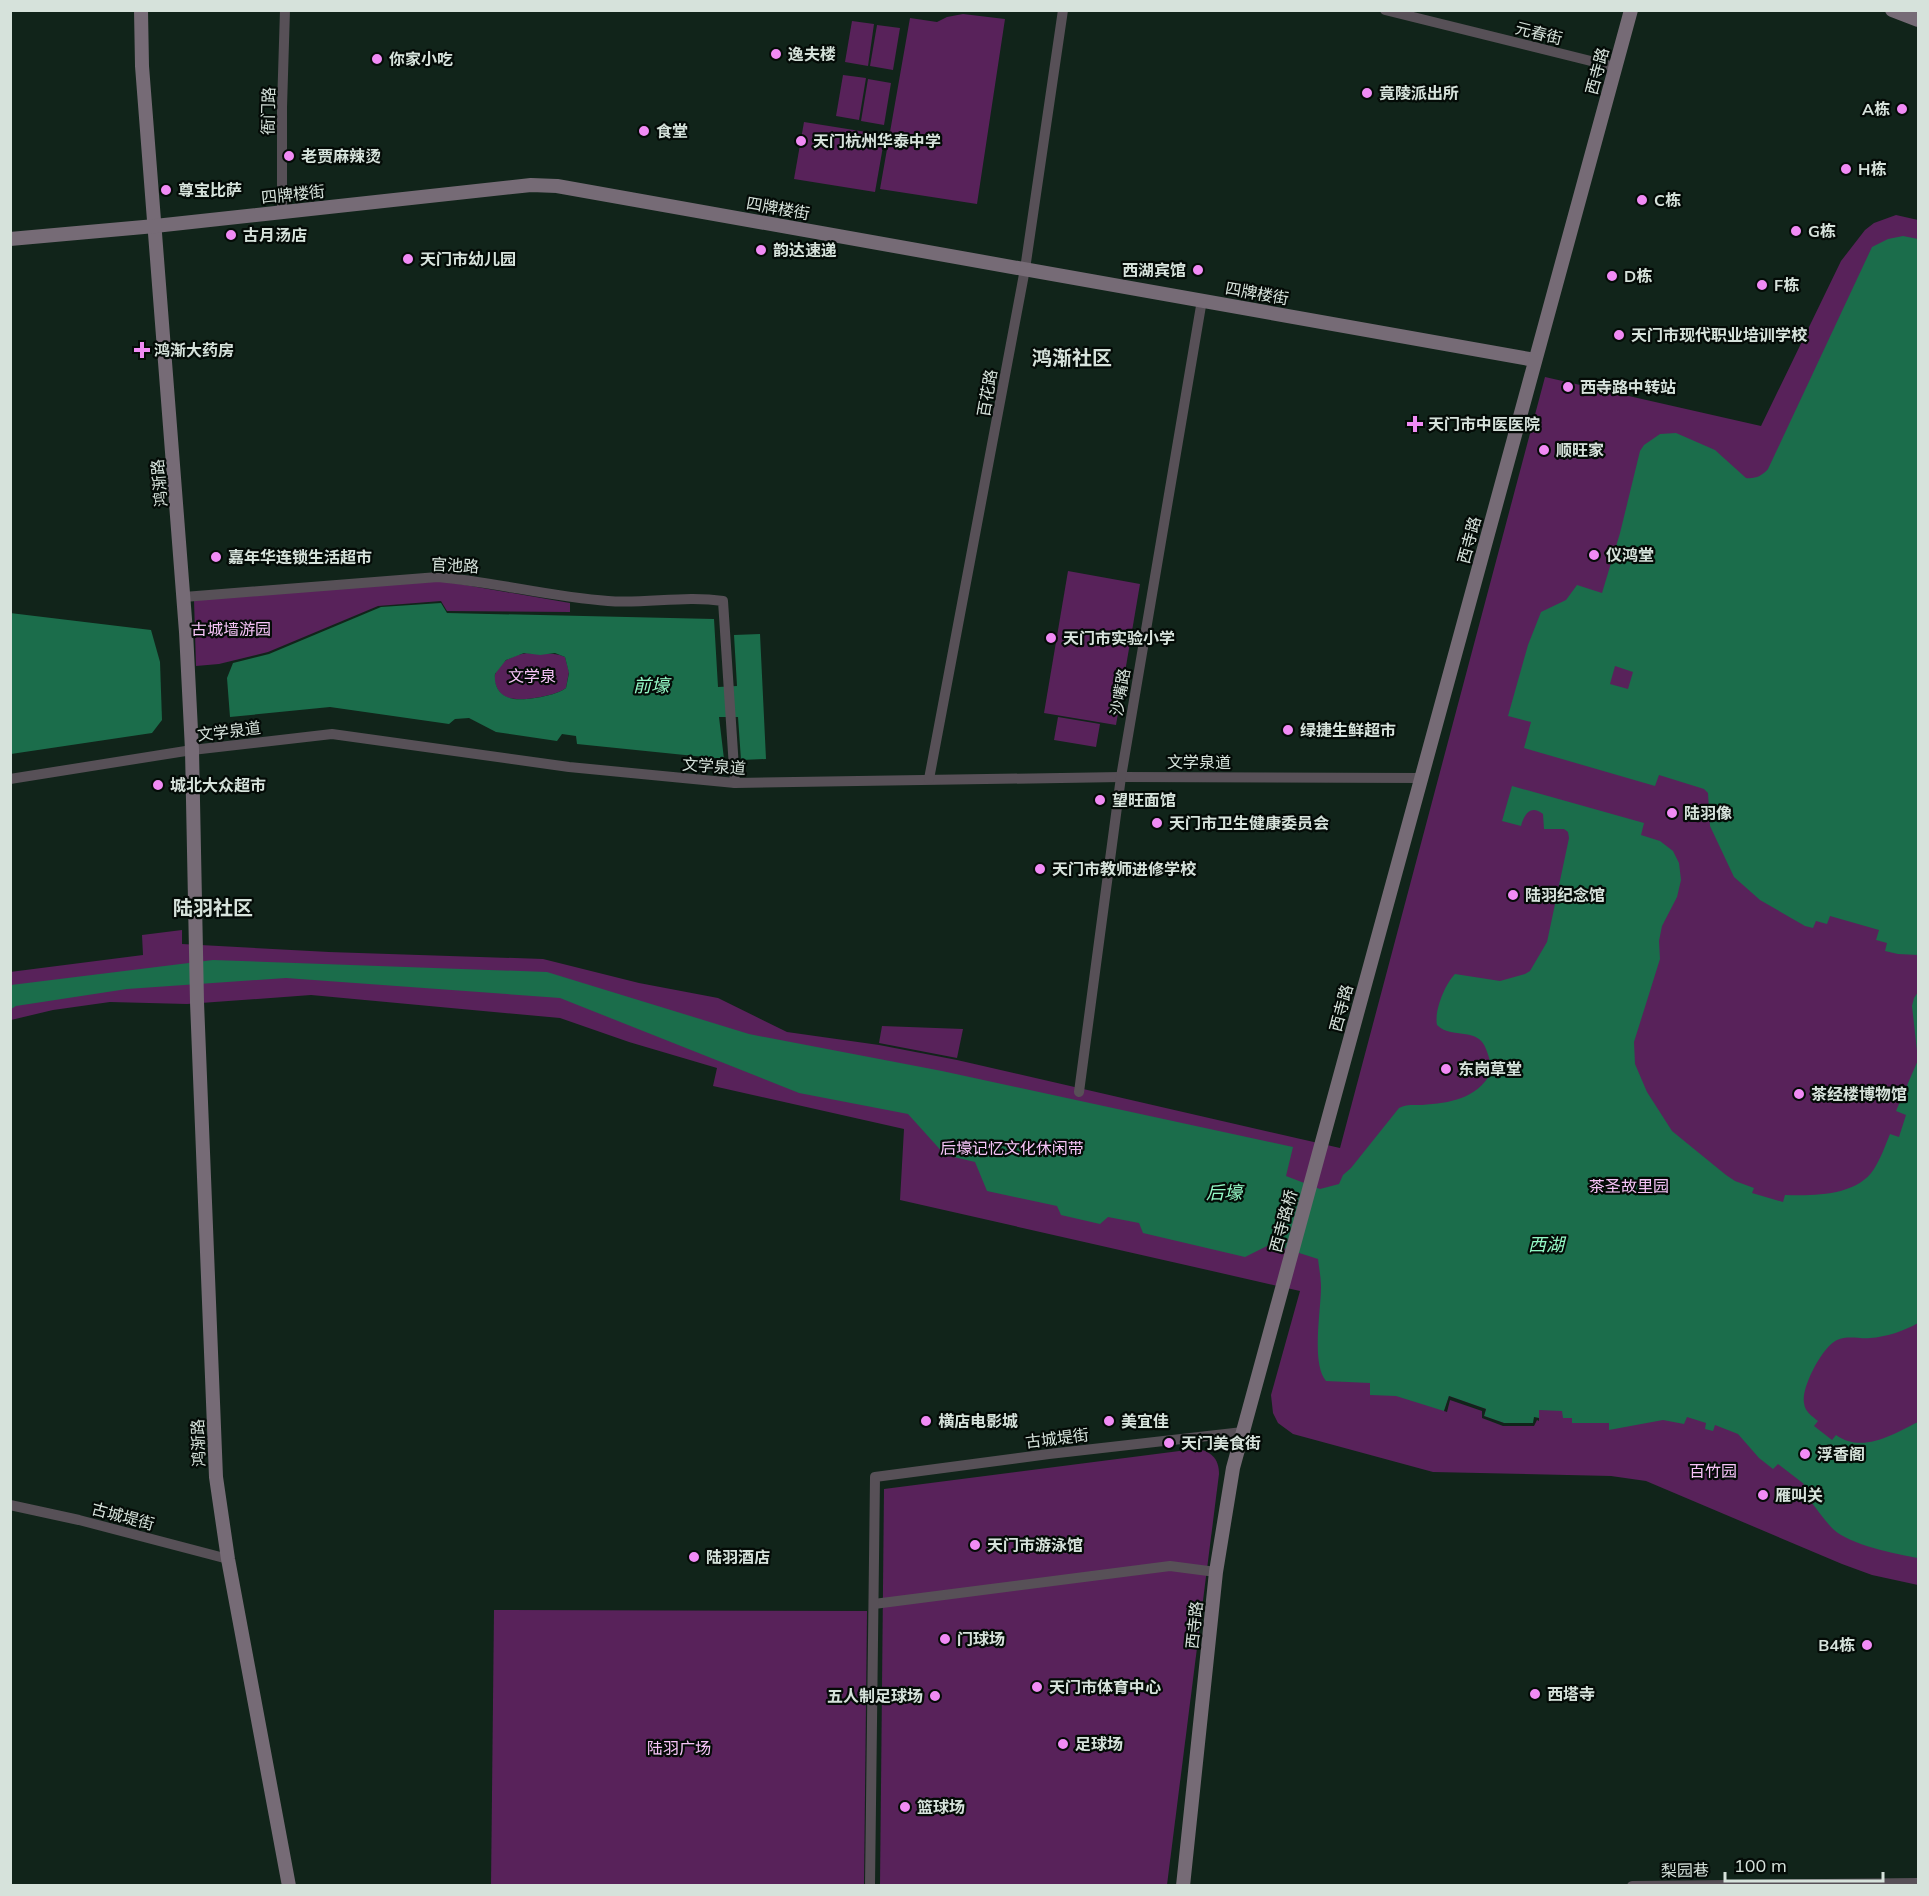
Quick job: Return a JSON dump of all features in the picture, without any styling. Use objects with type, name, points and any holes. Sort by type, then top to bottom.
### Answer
[{"type":"street","name":"鸿渐路","points":[[141,10],[142,66],[184,597],[192,750],[197,994],[216,1478],[228,1559],[289,1886]]},
{"type":"street","name":"衙门路","points":[[282,212],[285,10]]},
{"type":"street","name":"百花路","points":[[928,779],[1025,269],[1063,10]]},
{"type":"street","name":"元春街","points":[[1385,10],[1615,67]]},
{"type":"street","name":"西寺路","points":[[1339,1077],[1631,10]]},
{"type":"street","points":[[1892,10],[1918,20]]},
{"type":"street","points":[[1914,10],[1918,12]]},
{"type":"street","name":"四牌楼街","points":[[10,239],[155,226],[531,185],[557,186],[1535,360]]},
{"type":"street","name":"沙嘴路","points":[[1079,1092],[1121,777],[1202,300]]},
{"type":"street","name":"官池路","points":[[184,597],[438,578],[472,580],[607,601],[636,602],[702,598],[723,601],[735,783]]},
{"type":"street","name":"文学泉道","points":[[10,778],[192,750],[332,734],[568,767],[735,783],[1121,777],[1422,778]]},
{"type":"street","name":"西寺路桥","points":[[1259,1373],[1339,1077]]},
{"type":"street","name":"西寺路","points":[[1184,1886],[1216,1572],[1229,1486],[1259,1373]]},
{"type":"street","name":"古城堤街","points":[[874,1605],[875,1477],[1243,1432]]},
{"type":"street","name":"古城堤街","points":[[10,1505],[80,1520],[228,1559]]},
{"type":"street","points":[[870,1886],[874,1605],[1170,1566],[1216,1572]]},
{"type":"street","name":"梨园巷","points":[[1632,1886],[1918,1883]]},
{"type":"green space","points":[[963,14],[1005,19],[977,204],[880,189],[910,18],[937,22],[947,17]]},
{"type":"green space","points":[[852,21],[874,24],[868,66],[845,62]]},
{"type":"green space","points":[[877,25],[900,28],[893,70],[870,66]]},
{"type":"green space","points":[[843,75],[866,78],[859,120],[836,116]]},
{"type":"green space","points":[[868,79],[891,83],[884,125],[861,121]]},
{"type":"green space","points":[[804,122],[885,135],[875,192],[794,179]]},
{"type":"green space","name":"茶圣故里园","points":[[1896,215],[1918,220],[1918,1585],[1872,1575],[1842,1564],[1646,1481],[1611,1476],[1433,1472],[1293,1434],[1278,1423],[1273,1413],[1271,1395],[1300,1291],[900,1200],[904,1129],[713,1086],[717,1068],[629,1042],[560,1018],[311,995],[187,1004],[110,1002],[53,1010],[11,1020],[10,972],[143,955],[142,935],[182,930],[182,944],[329,952],[543,959],[639,983],[718,998],[787,1032],[879,1045],[957,1060],[1340,1148],[1545,377],[1761,426],[1841,261],[1865,230],[1874,223]]},
{"type":"green space","points":[[1068,571],[1140,584],[1116,725],[1044,713]]},
{"type":"green space","name":"古城墙游园","points":[[442,581],[570,603],[570,612],[447,611],[441,601],[378,606],[268,652],[219,664],[196,666],[194,600]]},
{"type":"green space","name":"文学泉","points":[[527,653],[565,657],[569,672],[566,688],[554,694],[528,699],[512,699],[501,694],[496,687],[494,678],[496,672],[511,658]]},
{"type":"green space","points":[[1058,717],[1100,724],[1096,747],[1054,740]]},
{"type":"green space","points":[[882,1026],[963,1029],[957,1058],[879,1043]]},
{"type":"green space","name":"天门市体育中心","points":[[1195,1449],[1213,1456],[1219,1468],[1219,1474],[1167,1885],[880,1886],[884,1489]]},
{"type":"green space","name":"陆羽广场","points":[[494,1610],[867,1611],[864,1885],[491,1886]]},
{"type":"water","points":[[1903,236],[1918,239],[1918,955],[1885,951],[1887,943],[1876,940],[1879,930],[1830,916],[1827,924],[1816,921],[1813,928],[1805,926],[1760,900],[1734,877],[1710,826],[1708,793],[1704,789],[1659,775],[1655,786],[1524,748],[1531,722],[1508,716],[1528,645],[1541,612],[1566,600],[1577,585],[1602,593],[1620,533],[1640,451],[1644,445],[1660,434],[1676,433],[1715,450],[1746,478],[1755,477],[1768,469],[1872,247],[1888,239]],"holes":[[[1615,666],[1633,672],[1628,689],[1610,684]]]},
{"type":"water","name":"前壕","points":[[441,603],[447,613],[714,619],[718,687],[737,686],[734,635],[760,634],[766,759],[741,760],[738,717],[719,717],[724,759],[577,744],[576,736],[562,734],[557,741],[496,732],[469,718],[455,719],[449,724],[330,707],[230,717],[227,678],[233,663],[269,654],[381,607]],"holes":[[[524,653],[540,655],[555,653],[565,657],[569,673],[566,688],[554,694],[528,699],[513,699],[501,693],[496,684],[495,674],[506,660]]]},
{"type":"water","points":[[10,613],[151,630],[160,662],[162,720],[152,733],[11,754]]},
{"type":"water","name":"西湖","points":[[1512,786],[1644,823],[1641,835],[1660,841],[1673,851],[1679,863],[1681,880],[1677,897],[1662,926],[1659,941],[1660,959],[1634,1042],[1635,1064],[1647,1092],[1672,1131],[1726,1175],[1754,1188],[1752,1193],[1783,1202],[1785,1195],[1834,1192],[1857,1185],[1866,1178],[1874,1169],[1890,1134],[1899,1137],[1906,1115],[1896,1111],[1918,1060],[1918,1323],[1882,1336],[1845,1338],[1831,1344],[1809,1378],[1804,1403],[1809,1414],[1818,1421],[1814,1426],[1832,1440],[1836,1435],[1856,1443],[1878,1440],[1918,1422],[1918,1558],[1874,1548],[1841,1535],[1833,1529],[1800,1490],[1804,1484],[1778,1464],[1773,1469],[1759,1458],[1738,1434],[1715,1425],[1713,1431],[1705,1429],[1706,1423],[1687,1417],[1684,1424],[1663,1420],[1609,1430],[1609,1423],[1572,1423],[1572,1418],[1563,1418],[1562,1411],[1539,1410],[1539,1418],[1534,1418],[1534,1423],[1504,1423],[1484,1416],[1486,1409],[1449,1396],[1444,1411],[1396,1396],[1370,1395],[1370,1383],[1326,1381],[1321,1373],[1318,1350],[1321,1287],[1318,1259],[1271,1244],[1245,1257],[1143,1233],[1139,1223],[1108,1217],[1100,1224],[1061,1215],[1057,1206],[987,1191],[975,1162],[945,1155],[908,1114],[799,1093],[560,998],[286,978],[127,989],[16,1006],[11,1009],[11,985],[213,960],[547,972],[749,1034],[942,1071],[1293,1147],[1286,1176],[1320,1189],[1339,1184],[1343,1175],[1399,1108],[1407,1105],[1442,1103],[1461,1098],[1478,1089],[1491,1073],[1489,1058],[1482,1042],[1471,1035],[1450,1032],[1437,1025],[1441,998],[1455,974],[1500,981],[1530,971],[1547,942],[1569,838],[1568,832],[1564,829],[1544,829],[1543,814],[1539,811],[1532,810],[1526,814],[1521,826],[1502,821]]},
{"type":"water","points":[[1918,992],[1918,1060],[1912,1006]]},
{"type":"pier","points":[[1449,1396],[1486,1409],[1484,1416],[1504,1423],[1533,1423],[1534,1417],[1539,1418],[1539,1421],[1537,1420],[1534,1426],[1503,1426],[1482,1418],[1482,1411],[1450,1400],[1447,1412],[1444,1411]]},
{"type":"place","name":"逸夫楼","points":[[776,54]]},
{"type":"place","name":"你家小吃","points":[[377,59]]},
{"type":"place","name":"竟陵派出所","points":[[1367,93]]},
{"type":"place","name":"A栋","points":[[1902,109]]},
{"type":"place","name":"食堂","points":[[644,131]]},
{"type":"place","name":"天门杭州华泰中学","points":[[801,141]]},
{"type":"place","name":"老贾麻辣烫","points":[[289,156]]},
{"type":"place","name":"H栋","points":[[1846,169]]},
{"type":"place","name":"尊宝比萨","points":[[166,190]]},
{"type":"place","name":"C栋","points":[[1642,200]]},
{"type":"place","name":"G栋","points":[[1796,231]]},
{"type":"place","name":"古月汤店","points":[[231,235]]},
{"type":"place","name":"韵达速递","points":[[761,250]]},
{"type":"place","name":"天门市幼儿园","points":[[408,259]]},
{"type":"place","name":"西湖宾馆","points":[[1198,270]]},
{"type":"place","name":"D栋","points":[[1612,276]]},
{"type":"place","name":"F栋","points":[[1762,285]]},
{"type":"place","name":"天门市现代职业培训学校","points":[[1619,335]]},
{"type":"place","name":"鸿渐大药房","points":[[142,350]]},
{"type":"place","name":"西寺路中转站","points":[[1568,387]]},
{"type":"place","name":"天门市中医医院","points":[[1415,424]]},
{"type":"place","name":"顺旺家","points":[[1544,450]]},
{"type":"place","name":"仪鸿堂","points":[[1594,555]]},
{"type":"place","name":"嘉年华连锁生活超市","points":[[216,557]]},
{"type":"place","name":"天门市实验小学","points":[[1051,638]]},
{"type":"place","name":"绿捷生鲜超市","points":[[1288,730]]},
{"type":"place","name":"城北大众超市","points":[[158,785]]},
{"type":"place","name":"望旺面馆","points":[[1100,800]]},
{"type":"place","name":"陆羽像","points":[[1672,813]]},
{"type":"place","name":"天门市卫生健康委员会","points":[[1157,823]]},
{"type":"place","name":"天门市教师进修学校","points":[[1040,869]]},
{"type":"place","name":"陆羽纪念馆","points":[[1513,895]]},
{"type":"place","name":"东岗草堂","points":[[1446,1069]]},
{"type":"place","name":"茶经楼博物馆","points":[[1799,1094]]},
{"type":"place","name":"横店电影城","points":[[926,1421]]},
{"type":"place","name":"美宜佳","points":[[1109,1421]]},
{"type":"place","name":"天门美食街","points":[[1169,1443]]},
{"type":"place","name":"浮香阁","points":[[1805,1454]]},
{"type":"place","name":"雁叫关","points":[[1763,1495]]},
{"type":"place","name":"天门市游泳馆","points":[[975,1545]]},
{"type":"place","name":"陆羽酒店","points":[[694,1557]]},
{"type":"place","name":"门球场","points":[[945,1639]]},
{"type":"place","name":"B4栋","points":[[1867,1645]]},
{"type":"place","name":"天门市体育中心","points":[[1037,1687]]},
{"type":"place","name":"西塔寺","points":[[1535,1694]]},
{"type":"place","name":"五人制足球场","points":[[935,1696]]},
{"type":"place","name":"足球场","points":[[1063,1744]]},
{"type":"place","name":"篮球场","points":[[905,1807]]},
{"type":"district","name":"鸿渐社区","points":[[1072,357]]},
{"type":"district","name":"陆羽社区","points":[[213,907]]},
{"type":"park label","name":"后壕记忆文化休闲带","points":[[1012,1148]]},
{"type":"park label","name":"百竹园","points":[[1713,1471]]},
{"type":"water label","name":"后壕","points":[[1224,1192]]}]
